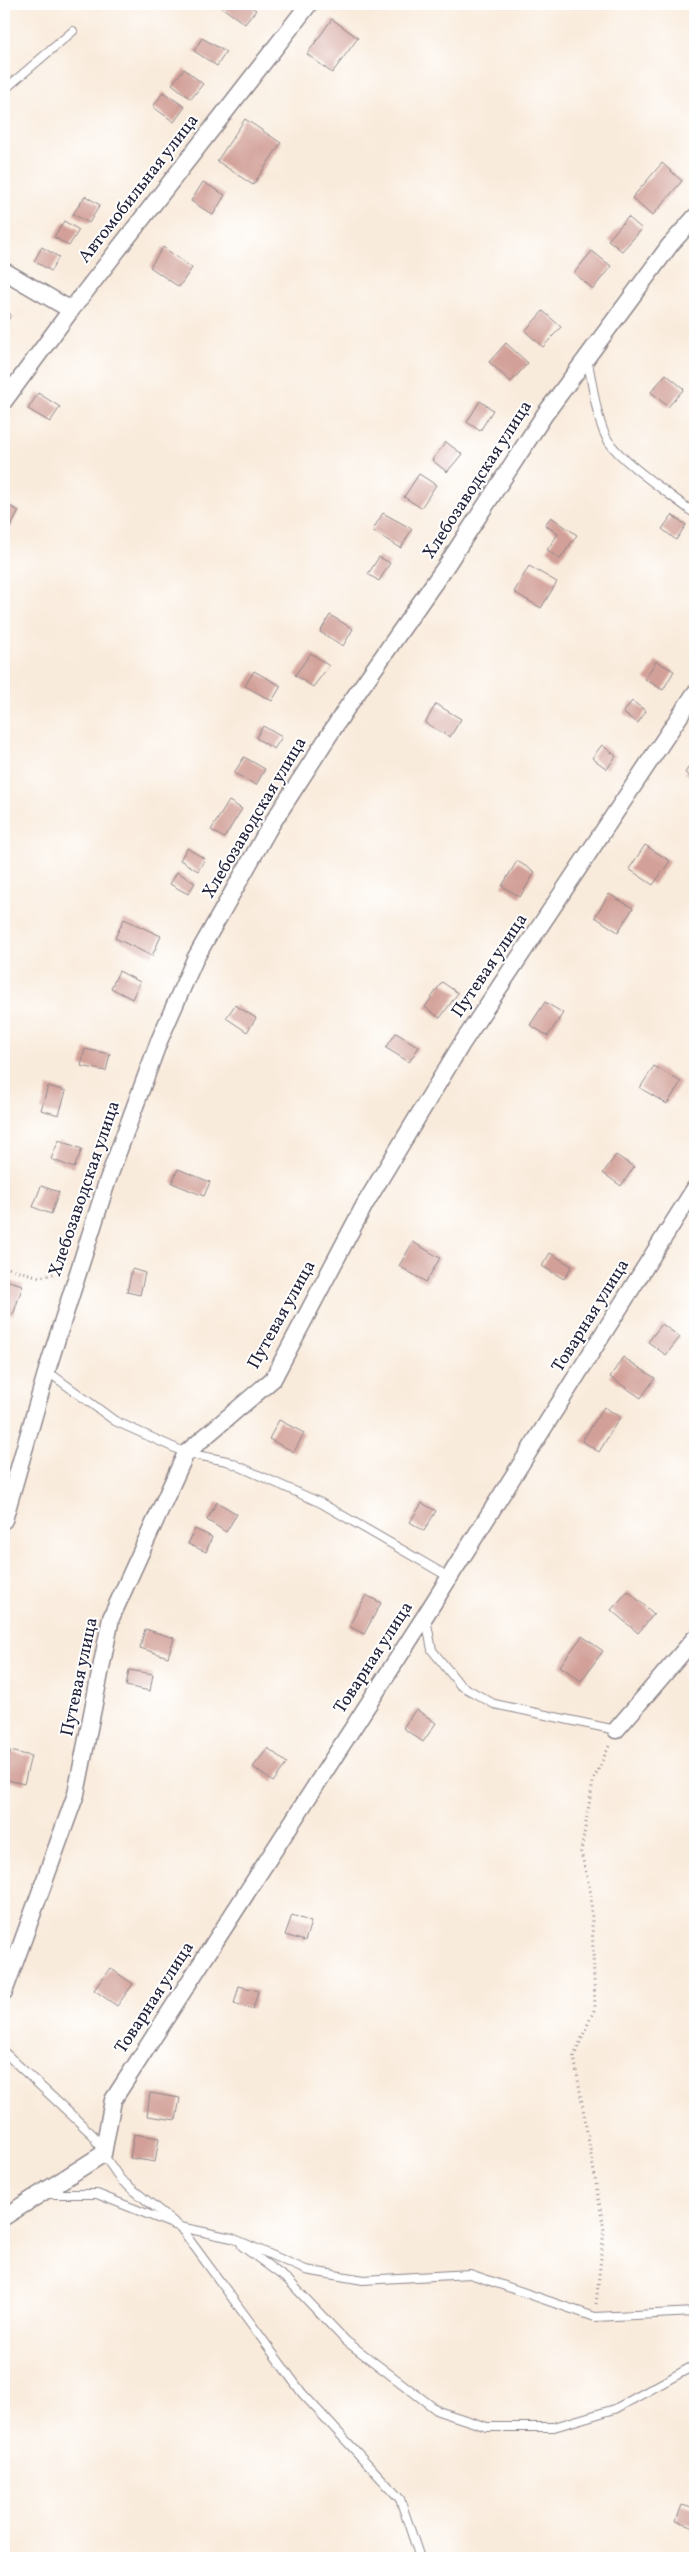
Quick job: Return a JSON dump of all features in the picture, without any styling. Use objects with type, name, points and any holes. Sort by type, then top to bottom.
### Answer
[{"type":"street","name":"Автомобильная улица","points":[[4,401],[71,310],[309,4]]},
{"type":"street","name":"Хлебозаводская улица","points":[[4,1520],[46,1370],[107,1182],[156,1050],[195,959],[269,828],[331,733],[446,566],[545,414],[670,245],[695,217]]},
{"type":"street","points":[[4,271],[71,310]]},
{"type":"street","name":"Путевая улица","points":[[4,1992],[76,1794],[111,1618],[186,1452],[273,1379],[365,1204],[461,1045],[695,693]]},
{"type":"street","name":"Товарная улица","points":[[103,2154],[112,2100],[425,1616],[695,1188]]},
{"type":"street","points":[[616,1730],[695,1638]]},
{"type":"street","points":[[4,2217],[103,2154]]},
{"type":"lane","points":[[4,90],[73,31]]},
{"type":"lane","points":[[587,357],[602,425],[609,441],[622,456],[695,514]]},
{"type":"lane","points":[[46,1370],[115,1421],[186,1452],[227,1461],[321,1503],[449,1578]]},
{"type":"lane","points":[[425,1616],[432,1650],[460,1685],[494,1704],[616,1730]]},
{"type":"lane","points":[[4,2052],[93,2135],[103,2154],[121,2180],[180,2227],[302,2393],[400,2498],[420,2558]]},
{"type":"lane","points":[[40,2194],[97,2194],[180,2227],[232,2238],[306,2270],[363,2280],[470,2274],[595,2318],[695,2312]]},
{"type":"lane","points":[[232,2238],[288,2280],[346,2341],[438,2411],[487,2427],[554,2427],[589,2417],[615,2409],[695,2365]]},
{"type":"path","points":[[4,1267],[40,1277],[78,1268]]},
{"type":"path","points":[[595,2318],[604,2230],[574,2056],[595,2008],[591,1894],[581,1852],[592,1781],[616,1730]]},
{"type":"building","points":[[217,4],[248,4],[256,10],[245,24]]},
{"type":"building","points":[[332,19],[358,38],[332,73],[307,54]]},
{"type":"building","points":[[202,38],[226,52],[217,66],[194,51]]},
{"type":"building","points":[[184,69],[203,84],[191,99],[172,84]]},
{"type":"building","points":[[163,92],[185,107],[174,122],[153,107]]},
{"type":"building","points":[[245,119],[281,143],[253,185],[217,161]]},
{"type":"building","points":[[662,163],[682,181],[652,216],[632,198]]},
{"type":"building","points":[[203,182],[225,195],[213,215],[191,201]]},
{"type":"building","points":[[85,196],[100,205],[89,223],[73,214]]},
{"type":"building","points":[[628,217],[642,229],[622,251],[608,240]]},
{"type":"building","points":[[64,221],[79,230],[69,246],[54,237]]},
{"type":"building","points":[[42,247],[59,257],[51,271],[34,261]]},
{"type":"building","points":[[163,247],[192,268],[179,287],[150,267]]},
{"type":"building","points":[[592,251],[611,266],[593,289],[574,273]]},
{"type":"building","points":[[4,311],[11,315],[4,327]]},
{"type":"building","points":[[543,311],[561,327],[543,347],[525,331]]},
{"type":"building","points":[[506,343],[528,363],[511,382],[489,362]]},
{"type":"building","points":[[666,374],[684,389],[668,407],[651,392]]},
{"type":"building","points":[[38,393],[60,407],[50,422],[28,409]]},
{"type":"building","points":[[480,401],[493,410],[480,431],[467,422]]},
{"type":"building","points":[[446,442],[462,454],[447,472],[432,460]]},
{"type":"building","points":[[419,474],[436,485],[421,508],[404,497]]},
{"type":"building","points":[[4,503],[19,511],[4,539]]},
{"type":"building","points":[[383,513],[412,529],[401,548],[372,531]]},
{"type":"building","points":[[672,515],[686,525],[676,540],[662,529]]},
{"type":"building","points":[[551,517],[577,535],[560,559],[547,550],[558,534],[545,525]]},
{"type":"building","points":[[379,557],[390,563],[379,581],[368,574]]},
{"type":"building","points":[[529,566],[557,582],[541,608],[514,592]]},
{"type":"building","points":[[330,615],[353,629],[343,646],[320,632]]},
{"type":"building","points":[[311,653],[329,666],[313,687],[295,675]]},
{"type":"building","points":[[656,661],[674,671],[663,690],[645,679]]},
{"type":"building","points":[[254,671],[281,686],[272,701],[245,686]]},
{"type":"building","points":[[632,701],[646,711],[638,723],[623,713]]},
{"type":"building","points":[[436,704],[461,719],[450,737],[425,723]]},
{"type":"building","points":[[263,726],[282,737],[274,749],[256,738]]},
{"type":"building","points":[[602,745],[616,756],[607,769],[592,758]]},
{"type":"building","points":[[244,757],[265,769],[256,785],[234,773]]},
{"type":"building","points":[[695,757],[695,779],[685,773]]},
{"type":"building","points":[[229,801],[242,809],[224,838],[211,830]]},
{"type":"building","points":[[645,845],[670,861],[653,885],[629,869]]},
{"type":"building","points":[[187,848],[205,859],[198,871],[180,860]]},
{"type":"building","points":[[517,861],[535,872],[520,897],[502,886]]},
{"type":"building","points":[[177,872],[195,883],[188,894],[170,884]]},
{"type":"building","points":[[609,894],[633,908],[618,932],[595,917]]},
{"type":"building","points":[[124,919],[161,936],[152,956],[115,938]]},
{"type":"building","points":[[119,971],[140,982],[132,999],[111,988]]},
{"type":"building","points":[[442,982],[458,993],[440,1018],[425,1007]]},
{"type":"building","points":[[545,1002],[563,1013],[548,1036],[530,1025]]},
{"type":"building","points":[[235,1005],[256,1018],[247,1032],[226,1018]]},
{"type":"building","points":[[396,1033],[419,1047],[409,1062],[386,1048]]},
{"type":"building","points":[[85,1049],[110,1054],[106,1071],[81,1066]]},
{"type":"building","points":[[654,1066],[681,1082],[667,1104],[640,1088]]},
{"type":"building","points":[[48,1086],[66,1091],[59,1115],[41,1110]]},
{"type":"building","points":[[59,1140],[82,1149],[74,1168],[51,1159]]},
{"type":"building","points":[[616,1155],[634,1167],[621,1186],[603,1173]]},
{"type":"building","points":[[178,1169],[210,1182],[204,1196],[172,1183]]},
{"type":"building","points":[[41,1186],[59,1192],[51,1214],[33,1207]]},
{"type":"building","points":[[413,1242],[440,1258],[426,1282],[399,1266]]},
{"type":"building","points":[[550,1253],[572,1266],[564,1279],[542,1266]]},
{"type":"building","points":[[132,1269],[145,1273],[140,1295],[127,1292]]},
{"type":"building","points":[[5,1280],[23,1285],[13,1315],[4,1312]]},
{"type":"building","points":[[662,1324],[680,1337],[666,1355],[648,1342]]},
{"type":"building","points":[[623,1357],[655,1378],[641,1398],[610,1377]]},
{"type":"building","points":[[604,1407],[620,1417],[599,1452],[582,1441]]},
{"type":"building","points":[[279,1420],[304,1433],[294,1452],[269,1439]]},
{"type":"building","points":[[217,1502],[237,1514],[226,1532],[207,1520]]},
{"type":"building","points":[[422,1503],[436,1511],[424,1531],[410,1522]]},
{"type":"building","points":[[195,1529],[212,1537],[206,1552],[188,1544]]},
{"type":"building","points":[[628,1591],[654,1614],[638,1633],[611,1610]]},
{"type":"building","points":[[366,1595],[381,1603],[364,1634],[349,1626]]},
{"type":"building","points":[[145,1629],[174,1638],[168,1657],[140,1648]]},
{"type":"building","points":[[582,1636],[603,1651],[581,1681],[560,1666]]},
{"type":"building","points":[[129,1670],[153,1674],[150,1691],[126,1686]]},
{"type":"building","points":[[416,1709],[436,1723],[423,1742],[403,1728]]},
{"type":"building","points":[[268,1748],[287,1763],[273,1782],[253,1767]]},
{"type":"building","points":[[10,1751],[31,1756],[24,1784],[4,1779]]},
{"type":"building","points":[[292,1915],[311,1922],[305,1941],[285,1935]]},
{"type":"building","points":[[110,1968],[133,1984],[117,2006],[94,1990]]},
{"type":"building","points":[[239,1986],[258,1991],[253,2009],[234,2004]]},
{"type":"building","points":[[150,2093],[180,2098],[176,2120],[147,2116]]},
{"type":"building","points":[[134,2134],[159,2138],[155,2162],[130,2158]]},
{"type":"building","points":[[682,2505],[695,2509],[695,2527],[676,2521]]}]
